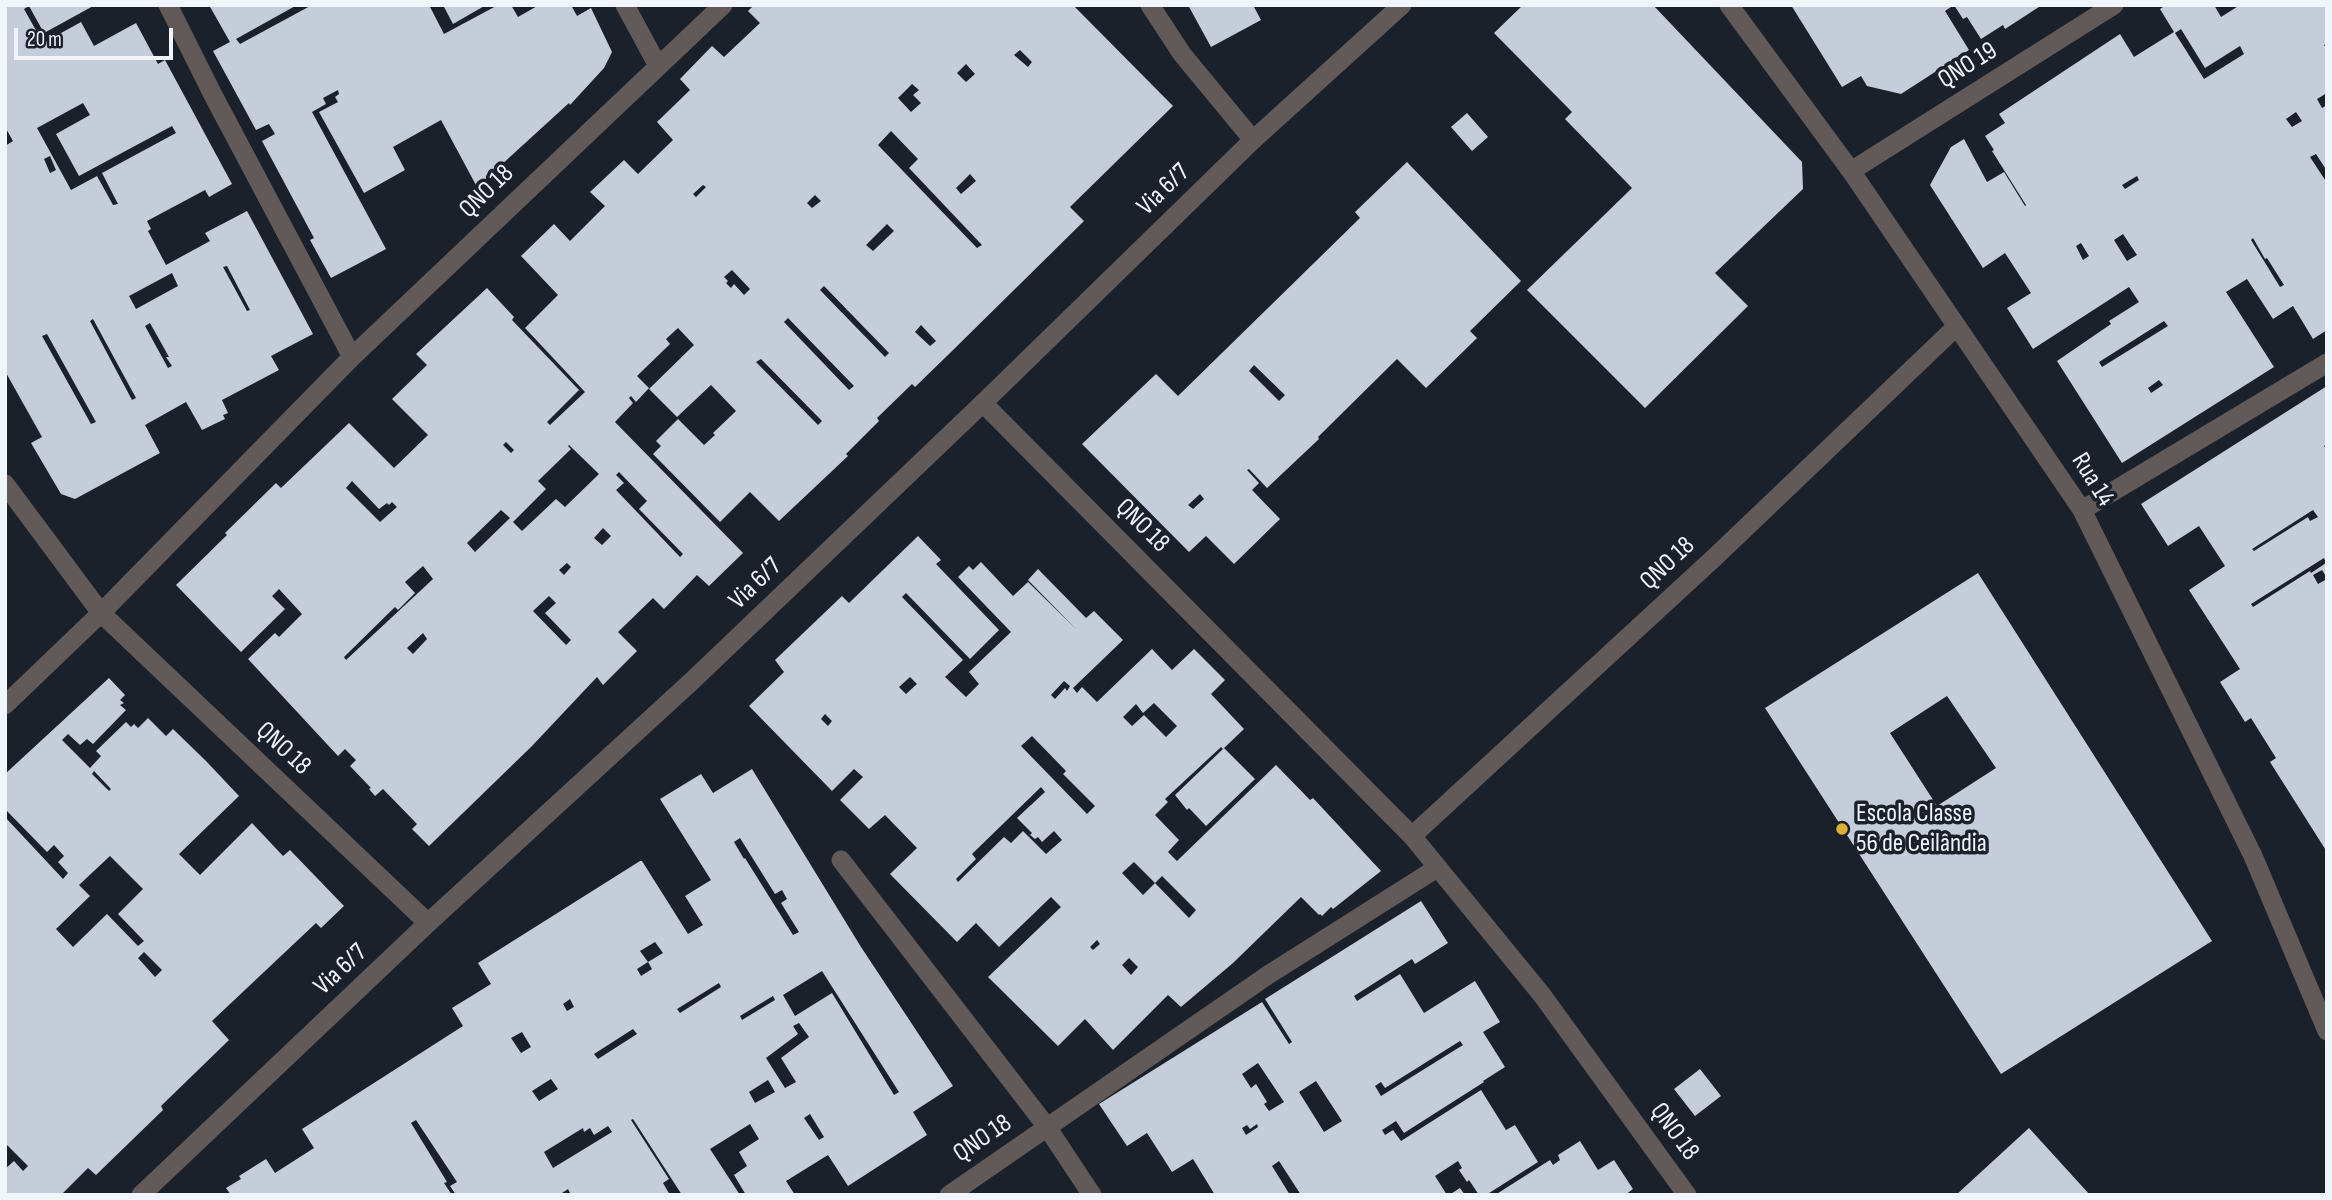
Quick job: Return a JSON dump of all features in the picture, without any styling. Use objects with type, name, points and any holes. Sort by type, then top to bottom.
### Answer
[{"type":"street","points":[[168,5],[213,96],[352,357]]},
{"type":"street","points":[[625,5],[658,66]]},
{"type":"street","name":"QNO 18","points":[[5,705],[101,613],[352,357],[723,5]]},
{"type":"street","points":[[1150,5],[1182,54],[1253,140]]},
{"type":"street","name":"Via 6/7","points":[[141,1195],[428,923],[693,680],[1253,140],[1402,5]]},
{"type":"street","name":"Rua 14","points":[[1729,5],[1851,171],[2082,510],[2253,856],[2327,1031]]},
{"type":"street","name":"QNO 19","points":[[1851,171],[2114,5]]},
{"type":"street","name":"QNO 18","points":[[1412,836],[1715,557],[1957,326]]},
{"type":"street","points":[[2082,510],[2327,363]]},
{"type":"street","name":"QNO 18","points":[[983,403],[1412,836],[1542,995],[1687,1195]]},
{"type":"street","name":"QNO 18","points":[[5,484],[101,613],[428,923]]},
{"type":"street","name":"QNO 18","points":[[841,860],[1047,1127],[1092,1195]]},
{"type":"street","name":"QNO 18","points":[[949,1195],[1268,975],[1437,868]]},
{"type":"building","points":[[5,5],[95,5],[44,33],[29,6],[24,9],[43,43],[81,22],[94,46],[136,23],[158,64],[165,60],[232,184],[209,197],[205,190],[147,221],[151,229],[148,231],[166,265],[210,241],[205,233],[247,211],[313,334],[271,356],[279,370],[222,400],[228,413],[223,415],[225,419],[202,430],[186,402],[145,425],[160,453],[75,499],[61,494],[31,443],[42,437],[5,371],[5,146],[13,141],[5,127]],"holes":[[[83,103],[90,115],[56,134],[79,176],[172,126],[176,133],[102,173],[118,204],[113,205],[97,176],[71,190],[37,128]],[[50,156],[56,170],[50,173],[44,159]],[[227,266],[250,310],[247,311],[223,267]],[[172,273],[178,286],[136,309],[129,296]],[[93,319],[136,398],[132,400],[90,321]],[[150,323],[169,357],[166,357],[172,366],[168,368],[145,326]],[[47,334],[96,422],[91,424],[42,336]]]},
{"type":"building","points":[[209,5],[297,5],[236,39],[240,44],[312,5],[429,5],[444,34],[498,5],[511,5],[518,17],[539,5],[571,5],[577,16],[591,8],[612,52],[604,68],[570,105],[569,103],[477,187],[441,120],[393,147],[405,170],[364,193],[319,112],[338,102],[335,97],[339,94],[338,90],[323,98],[326,104],[312,112],[386,249],[331,278],[310,240],[314,238],[262,141],[275,134],[269,124],[256,130],[213,51],[230,42]]},
{"type":"building","points":[[443,5],[486,5],[453,24]]},
{"type":"building","points":[[754,5],[1073,5],[1173,106],[1070,207],[1084,221],[915,387],[912,384],[877,418],[879,421],[846,454],[848,456],[779,521],[750,492],[720,522],[653,454],[661,446],[656,441],[678,419],[704,445],[736,411],[711,385],[677,417],[649,389],[694,345],[678,328],[666,339],[670,344],[637,376],[649,388],[636,402],[631,396],[629,398],[633,403],[615,422],[743,553],[709,586],[697,575],[664,609],[653,598],[618,632],[637,651],[603,685],[597,677],[532,746],[429,846],[412,829],[417,824],[383,789],[375,796],[369,789],[371,788],[350,766],[356,760],[345,749],[338,756],[248,659],[275,633],[279,637],[302,614],[279,589],[272,596],[285,609],[241,652],[176,585],[276,483],[281,488],[349,423],[394,468],[428,435],[392,399],[427,365],[416,354],[487,288],[514,317],[512,320],[579,390],[547,422],[550,425],[585,392],[525,328],[558,295],[521,256],[554,224],[570,241],[605,206],[590,192],[624,160],[638,174],[673,140],[657,122],[690,90],[680,79],[712,46],[724,57],[760,23],[748,11]],"holes":[[[1020,50],[1032,62],[1028,67],[1014,55]],[[966,64],[975,74],[966,82],[957,73]],[[912,84],[919,90],[913,95],[921,103],[911,112],[898,98]],[[891,131],[918,159],[909,168],[982,245],[977,248],[878,145]],[[970,174],[976,181],[961,194],[956,188]],[[703,185],[706,187],[696,197],[693,194]],[[815,195],[821,201],[812,208],[807,203]],[[887,224],[894,231],[873,251],[866,245]],[[732,270],[750,289],[744,295],[734,284],[731,288],[726,283],[728,281],[724,277]],[[824,286],[889,353],[885,357],[820,290]],[[788,318],[854,386],[849,390],[784,322]],[[921,325],[936,341],[930,346],[915,332]],[[761,359],[822,421],[818,425],[756,362]],[[506,442],[514,450],[511,453],[503,445]],[[569,445],[599,474],[565,507],[556,499],[522,531],[513,522],[546,489],[538,481],[571,449]],[[619,472],[647,501],[639,509],[683,554],[680,557],[616,490],[624,483],[616,475]],[[352,481],[379,509],[392,502],[397,507],[380,522],[346,488]],[[501,510],[510,518],[475,552],[467,543]],[[603,528],[611,536],[602,545],[594,538]],[[567,563],[571,567],[564,575],[559,570]],[[423,566],[433,579],[346,660],[344,657],[395,607],[398,610],[415,593],[405,582]],[[549,596],[556,603],[545,613],[571,640],[566,645],[533,611]],[[423,633],[427,639],[413,654],[407,648]]]},
{"type":"building","points":[[1188,5],[1253,5],[1261,20],[1211,47]]},
{"type":"building","points":[[1523,5],[1653,5],[1802,162],[1803,189],[1715,273],[1748,306],[1645,408],[1527,290],[1632,188],[1565,119],[1572,112],[1494,33]]},
{"type":"building","points":[[1791,5],[1954,5],[1945,11],[1969,50],[1901,94],[1867,86],[1861,76],[1842,87]]},
{"type":"building","points":[[1954,5],[2042,5],[2005,29],[2003,25],[1981,39],[1967,17],[1963,19]]},
{"type":"building","points":[[2166,5],[2214,5],[2221,17],[2240,5],[2327,5],[2327,44],[2324,45],[2327,49],[2327,93],[2317,99],[2322,108],[2327,105],[2327,171],[2316,154],[2310,157],[2327,183],[2327,330],[2313,339],[2293,306],[2273,319],[2247,279],[2226,292],[2274,367],[2122,463],[2057,361],[2139,302],[2129,287],[2033,349],[2007,308],[2031,293],[2005,253],[1983,268],[1930,185],[1951,147],[1964,139],[1987,182],[2004,172],[2025,206],[1985,136],[2005,123],[1999,114],[2120,34],[2134,57],[2174,32],[2160,9]],"holes":[[[2181,29],[2205,68],[2240,46],[2244,54],[2204,79],[2175,33]],[[2296,112],[2302,121],[2292,127],[2286,119]],[[2137,176],[2139,180],[2125,189],[2122,185]],[[2123,234],[2137,255],[2127,261],[2114,240]],[[2253,238],[2284,285],[2280,287],[2251,240]],[[2081,243],[2089,256],[2083,260],[2076,246]],[[2164,321],[2168,326],[2102,367],[2099,362]],[[2159,380],[2163,385],[2151,393],[2148,388]]]},
{"type":"building","points":[[1467,113],[1488,137],[1472,151],[1451,127]]},
{"type":"building","points":[[1407,162],[1521,281],[1470,331],[1477,338],[1426,388],[1397,359],[1267,488],[1247,470],[1259,483],[1252,490],[1280,519],[1234,564],[1206,536],[1189,552],[1082,444],[1156,374],[1178,396],[1360,218],[1355,212]],"holes":[[[1254,365],[1285,395],[1279,401],[1249,371]],[[1200,494],[1204,499],[1193,509],[1188,505]]]},
{"type":"building","points":[[2327,386],[2327,444],[2324,446],[2327,450],[2327,578],[2322,570],[2313,575],[2318,584],[2327,579],[2327,852],[2270,762],[2276,758],[2251,718],[2245,722],[2220,682],[2240,669],[2189,590],[2225,566],[2199,526],[2168,546],[2141,504]],"holes":[[[2313,510],[2318,517],[2310,521],[2308,517],[2254,551],[2252,549]],[[2324,558],[2326,563],[2311,573],[2310,571],[2253,607],[2251,604]]]},
{"type":"building","points":[[918,536],[941,560],[936,564],[999,630],[970,659],[906,593],[902,597],[963,660],[945,677],[966,697],[979,684],[969,672],[1011,632],[958,577],[969,566],[973,570],[981,562],[1013,596],[1028,582],[1076,629],[1028,580],[1038,569],[1086,618],[1094,611],[1123,640],[1073,688],[1077,693],[1082,687],[1097,702],[1152,649],[1172,670],[1194,649],[1225,680],[1211,694],[1244,729],[1165,799],[1168,802],[1155,815],[1179,840],[1168,852],[1177,861],[1276,765],[1310,800],[1313,798],[1381,871],[1322,916],[1301,897],[1233,963],[1181,1007],[1168,995],[1113,1050],[1085,1019],[1058,1046],[988,977],[1061,907],[1051,897],[999,947],[976,923],[957,942],[890,874],[917,848],[885,815],[869,829],[840,800],[863,777],[854,769],[832,791],[749,706],[784,672],[775,660],[842,596],[849,603]],"holes":[[[910,677],[917,684],[906,694],[899,687]],[[1064,681],[1070,686],[1055,699],[1051,695]],[[1154,703],[1177,726],[1166,737],[1144,715],[1132,726],[1123,717],[1136,704],[1143,713]],[[825,714],[832,721],[828,726],[821,719]],[[1032,736],[1066,771],[1063,774],[1095,806],[1087,814],[1021,746]],[[1041,787],[1045,792],[1017,818],[1035,839],[1038,837],[1042,842],[1054,831],[1062,840],[1046,854],[1023,831],[1011,843],[1004,837],[958,882],[956,879],[976,859],[972,854]],[[1134,862],[1155,883],[1143,895],[1122,873]],[[1162,876],[1196,910],[1189,918],[1155,883]],[[1097,940],[1100,944],[1093,950],[1090,947]],[[1129,958],[1138,967],[1131,975],[1122,965]]]},
{"type":"building","points":[[1978,573],[2212,941],[2001,1074],[1765,708]],"holes":[[[1947,696],[1996,768],[1937,806],[1890,733]]]},
{"type":"building","points":[[109,678],[125,695],[120,700],[124,703],[120,705],[126,710],[93,744],[87,739],[80,745],[68,734],[62,740],[90,768],[101,756],[96,751],[126,722],[131,727],[134,724],[138,728],[148,718],[166,736],[173,729],[206,761],[239,796],[179,854],[200,875],[252,823],[283,856],[290,850],[344,906],[321,928],[316,923],[212,1021],[229,1040],[161,1106],[163,1110],[96,1175],[88,1168],[61,1195],[5,1195],[5,1169],[14,1161],[23,1171],[28,1166],[5,1143],[5,817],[63,879],[68,873],[58,862],[64,856],[54,845],[47,852],[7,811],[5,813],[5,774]],"holes":[[[94,771],[111,789],[109,791],[92,774]],[[110,856],[143,889],[118,914],[144,941],[138,946],[107,914],[73,947],[56,929],[90,896],[79,885]],[[144,952],[162,970],[155,977],[138,958]]]},
{"type":"building","points":[[1224,748],[1255,779],[1206,826],[1189,808],[1187,810],[1175,795]]},
{"type":"building","points":[[752,769],[861,947],[953,1086],[913,1112],[927,1135],[848,1186],[828,1155],[786,1181],[795,1195],[746,1195],[734,1175],[747,1166],[739,1152],[759,1139],[750,1124],[710,1149],[740,1195],[682,1195],[633,1119],[631,1120],[669,1179],[663,1183],[670,1195],[571,1195],[568,1189],[559,1195],[456,1195],[450,1186],[457,1182],[416,1120],[411,1123],[452,1195],[231,1195],[226,1188],[266,1159],[275,1173],[314,1148],[302,1129],[463,1026],[452,1008],[491,984],[478,963],[640,861],[688,934],[703,925],[685,896],[711,880],[660,799],[701,774],[713,793]],"holes":[[[740,838],[775,894],[782,890],[787,899],[781,903],[799,932],[793,935],[734,842]],[[655,942],[663,953],[648,962],[640,951]],[[648,962],[652,969],[641,976],[637,969]],[[822,971],[899,1092],[894,1095],[832,993],[795,1016],[783,995]],[[719,983],[721,987],[680,1013],[677,1009]],[[773,996],[775,1000],[742,1020],[740,1016]],[[570,999],[574,1007],[567,1011],[563,1004]],[[799,1023],[809,1037],[781,1058],[796,1082],[785,1088],[766,1058],[798,1034],[793,1026]],[[633,1029],[637,1034],[598,1059],[594,1054]],[[522,1032],[531,1047],[521,1053],[511,1038]],[[551,1079],[558,1089],[539,1101],[532,1091]],[[768,1080],[775,1092],[755,1103],[749,1092]],[[810,1114],[824,1137],[819,1140],[804,1118]],[[608,1126],[612,1132],[553,1168],[544,1152],[583,1128],[584,1132],[590,1128],[594,1135]]]},
{"type":"building","points":[[1421,901],[1448,943],[1415,964],[1412,959],[1354,996],[1357,1001],[1400,974],[1424,1013],[1475,981],[1500,1022],[1483,1032],[1505,1067],[1404,1133],[1396,1121],[1382,1130],[1385,1135],[1393,1130],[1401,1141],[1481,1090],[1506,1130],[1515,1125],[1538,1162],[1486,1195],[1479,1195],[1469,1180],[1467,1182],[1459,1170],[1462,1168],[1458,1161],[1435,1176],[1447,1195],[1301,1195],[1279,1161],[1272,1166],[1290,1195],[1215,1195],[1193,1159],[1172,1172],[1147,1133],[1127,1146],[1099,1104],[1262,1002],[1289,1044],[1292,1042],[1265,999]],"holes":[[[1460,1041],[1463,1045],[1381,1096],[1375,1086],[1381,1082],[1385,1088]],[[1258,1063],[1284,1102],[1269,1111],[1264,1104],[1267,1102],[1256,1084],[1251,1088],[1242,1074]],[[1316,1081],[1342,1121],[1324,1132],[1299,1092]],[[1257,1124],[1258,1127],[1246,1135],[1242,1128],[1247,1125],[1250,1129]]]},
{"type":"building","points":[[1700,1069],[1721,1096],[1695,1116],[1674,1089]]},
{"type":"building","points":[[2029,1128],[2090,1195],[1956,1195]]},
{"type":"building","points":[[1580,1141],[1598,1170],[1614,1160],[1633,1189],[1625,1195],[1495,1195],[1550,1160],[1553,1165],[1560,1160],[1558,1155]]},
{"type":"building","points":[[1460,1188],[1465,1195],[1449,1195]]},
{"type":"place","name":"Escola Classe 56 de Ceilândia","points":[[1842,829]]}]
